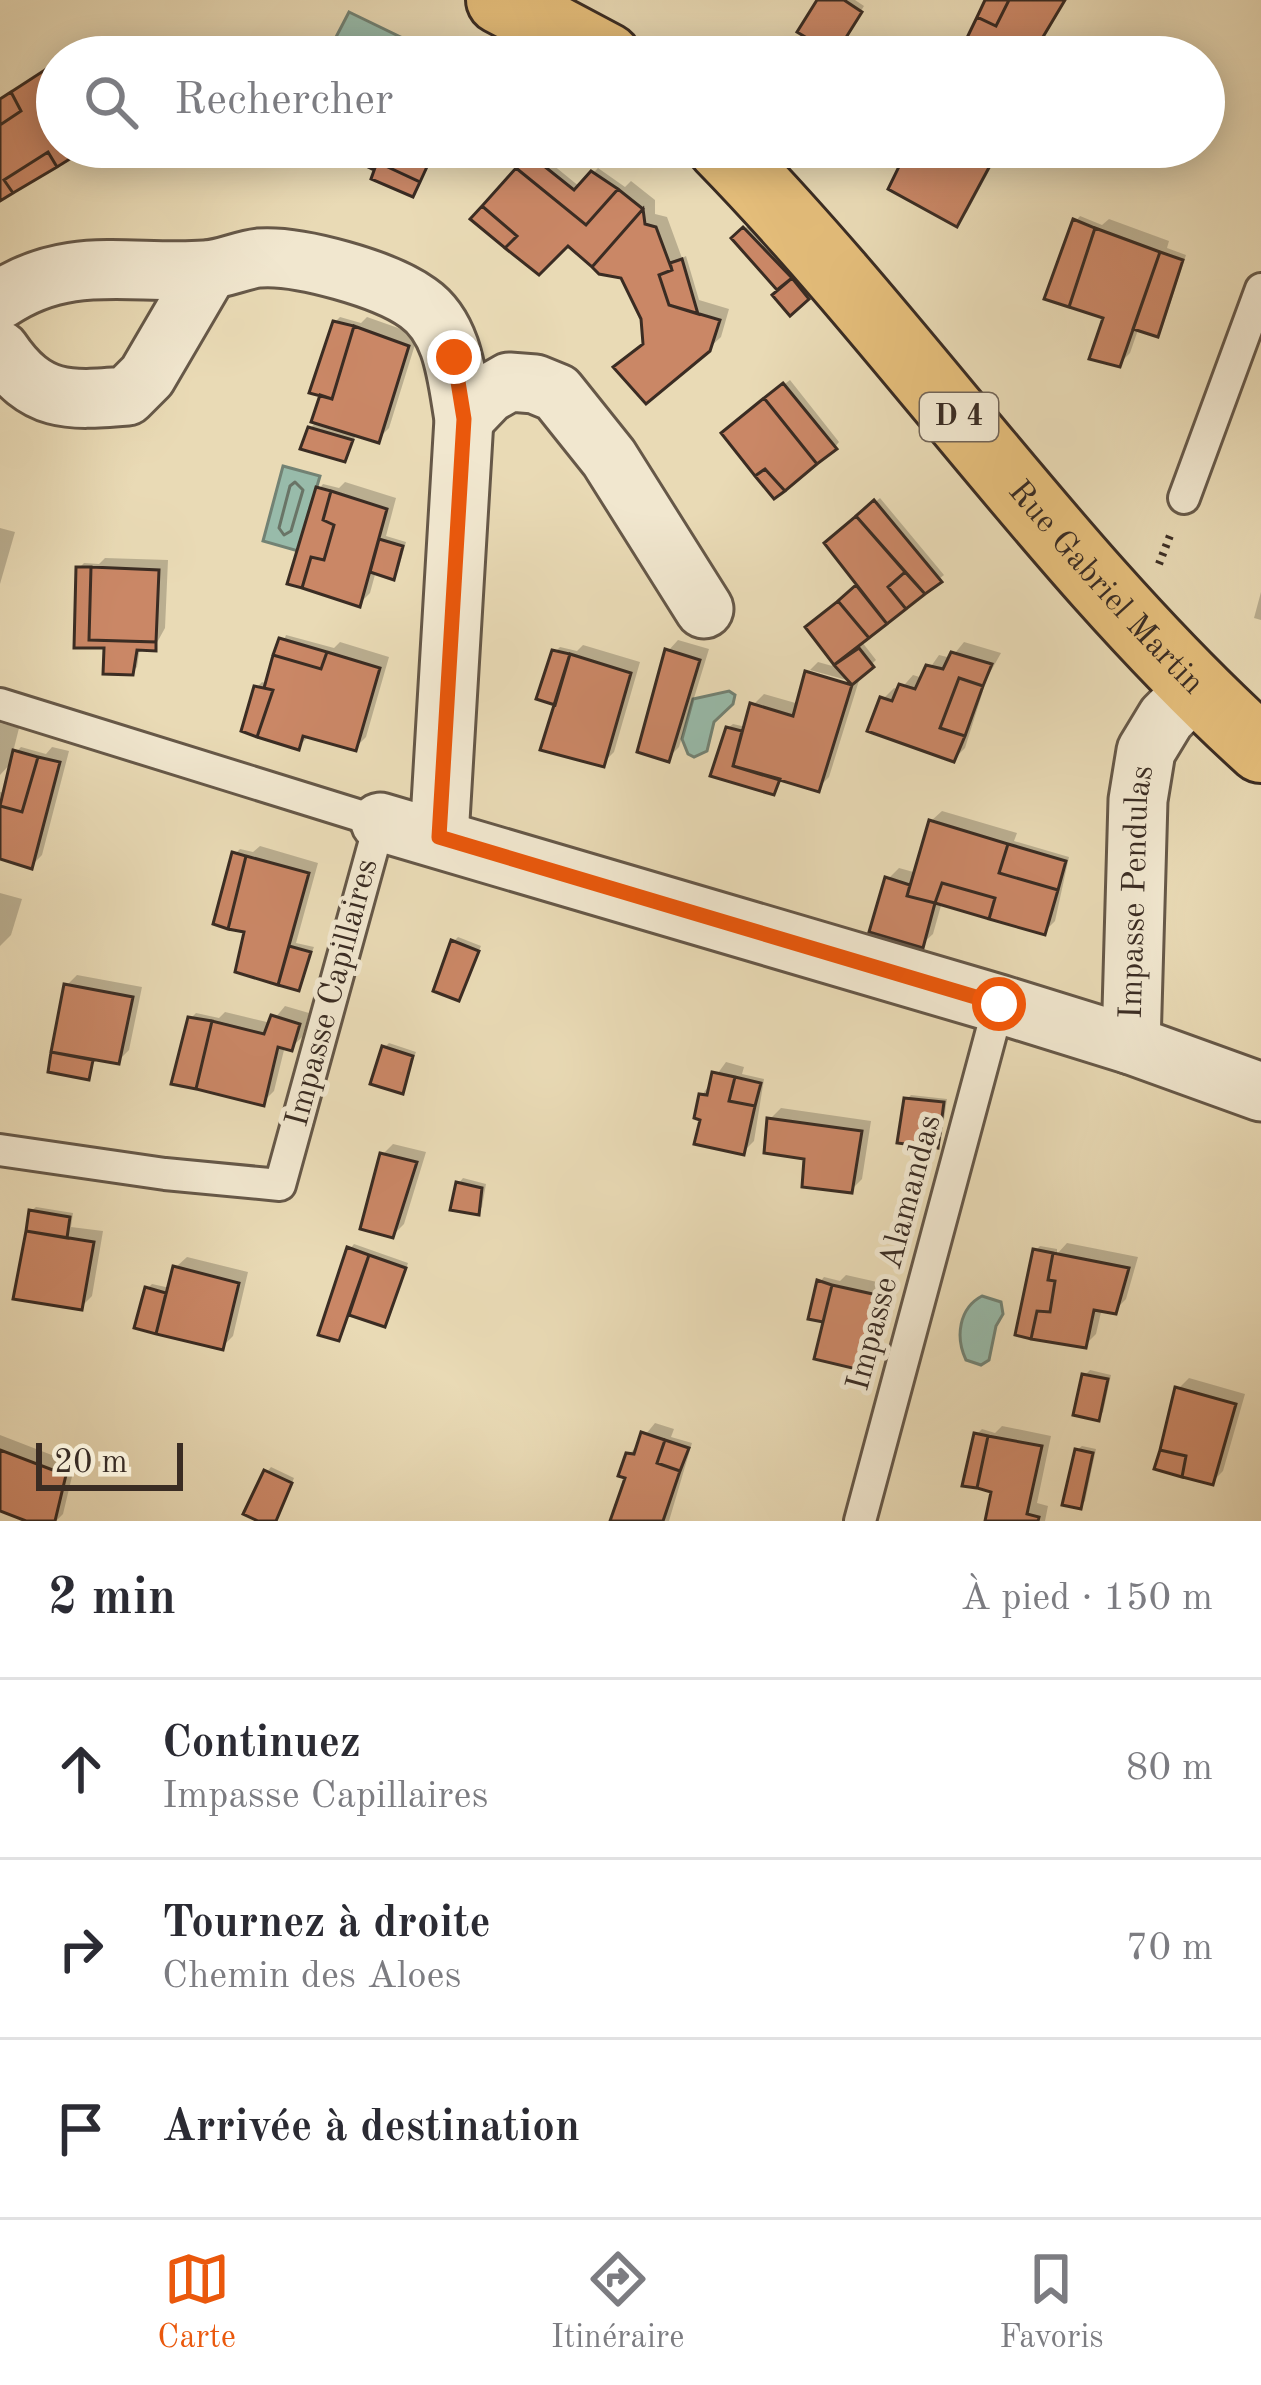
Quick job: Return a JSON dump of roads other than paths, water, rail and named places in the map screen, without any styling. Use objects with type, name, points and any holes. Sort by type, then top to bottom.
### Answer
[{"type":"main road","points":[[500,0],[568,36]]},
{"type":"main road","name":"Rue Gabriel Martin","points":[[741,168],[785,213],[1117,604],[1195,689],[1261,749]]},
{"type":"street","points":[[0,300],[27,282],[77,269],[209,270],[258,258],[310,261],[417,302],[438,324],[454,357],[464,419],[439,837]]},
{"type":"street","points":[[0,350],[20,379],[44,393],[74,398],[128,396],[147,376],[209,270]]},
{"type":"street","points":[[464,419],[488,394],[509,382],[557,393],[609,458],[704,609]]},
{"type":"street","name":"Impasse Pendulas","points":[[1195,689],[1166,718],[1146,751],[1138,800],[1131,1045],[1261,1092]]},
{"type":"street","name":"Impasse Capillaires","points":[[380,821],[1131,1045]]},
{"type":"lane","points":[[1184,498],[1261,289]]},
{"type":"lane","points":[[0,704],[380,821]]},
{"type":"lane","name":"Impasse Capillaires","points":[[0,1150],[280,1185],[380,821]]},
{"type":"lane","name":"Impasse Alamandas","points":[[860,1521],[999,1004]]},
{"type":"water","points":[[349,12],[398,36],[337,36]]},
{"type":"water","points":[[283,466],[320,476],[298,551],[263,541]]},
{"type":"water","points":[[729,691],[735,695],[733,704],[714,722],[707,751],[694,757],[688,754],[682,739],[693,699]]},
{"type":"water","points":[[982,1296],[1001,1302],[1003,1314],[989,1360],[981,1365],[966,1360],[960,1333],[968,1308]]}]
